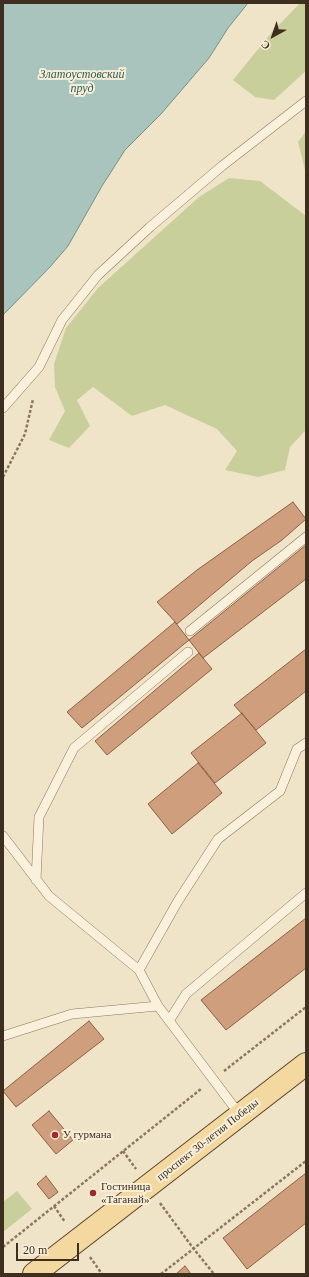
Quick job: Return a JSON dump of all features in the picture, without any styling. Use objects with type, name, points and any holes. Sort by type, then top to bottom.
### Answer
[{"type":"main road","name":"проспект 30-летия Победы","points":[[34,1274],[306,1064]]},
{"type":"lane","points":[[3,408],[40,367],[62,320],[98,275],[150,227],[216,171],[306,101]]},
{"type":"lane","points":[[190,631],[306,538]]},
{"type":"lane","points":[[36,880],[39,817],[74,748],[188,652]]},
{"type":"lane","points":[[139,970],[178,901],[218,839],[280,790],[297,749],[306,743]]},
{"type":"lane","points":[[3,836],[49,896],[139,970],[158,1006],[240,1115]]},
{"type":"lane","points":[[169,1021],[186,994],[306,893]]},
{"type":"lane","points":[[3,1036],[72,1014],[158,1006]]},
{"type":"path","points":[[3,476],[26,434],[40,367]]},
{"type":"path","points":[[3,1247],[212,1079],[306,1007]]},
{"type":"path","points":[[161,1274],[192,1248],[306,1161]]},
{"type":"path","points":[[192,1248],[214,1274]]},
{"type":"green space","points":[[300,3],[306,3],[306,71],[274,100],[255,97],[233,80],[272,32]]},
{"type":"green space","points":[[306,131],[306,174],[298,142]]},
{"type":"green space","points":[[229,178],[260,181],[306,216],[306,430],[290,447],[285,470],[258,477],[225,470],[237,451],[217,429],[165,405],[132,416],[93,387],[77,400],[90,426],[69,448],[49,440],[65,411],[55,387],[54,364],[66,328],[98,288],[199,197]]},
{"type":"green space","points":[[17,1191],[32,1209],[3,1232],[3,1202]]},
{"type":"water","name":"Златоустовский пруд","points":[[3,3],[248,3],[228,28],[209,58],[161,114],[125,150],[102,186],[68,246],[50,267],[3,315]]},
{"type":"building","points":[[293,502],[306,519],[282,540],[252,561],[177,624],[157,602],[197,570]]},
{"type":"building","points":[[306,545],[306,579],[203,658],[189,640]]},
{"type":"building","points":[[175,622],[189,640],[82,728],[67,712]]},
{"type":"building","points":[[306,649],[306,691],[256,730],[234,705]]},
{"type":"building","points":[[199,653],[212,669],[107,755],[95,741]]},
{"type":"building","points":[[242,713],[266,743],[215,783],[191,753]]},
{"type":"building","points":[[198,763],[222,793],[172,834],[148,804]]},
{"type":"building","points":[[306,918],[306,968],[226,1030],[201,1000]]},
{"type":"building","points":[[89,1021],[104,1039],[16,1107],[3,1091]]},
{"type":"building","points":[[49,1111],[73,1140],[56,1154],[32,1125]]},
{"type":"building","points":[[306,1173],[306,1223],[247,1269],[223,1238]]},
{"type":"building","points":[[46,1176],[58,1192],[49,1199],[37,1184]]},
{"type":"building","points":[[185,1266],[191,1274],[176,1274]]},
{"type":"place","name":"У гурмана","points":[[55,1135]]},
{"type":"place","name":"Гостиница «Таганай»","points":[[93,1193]]}]
